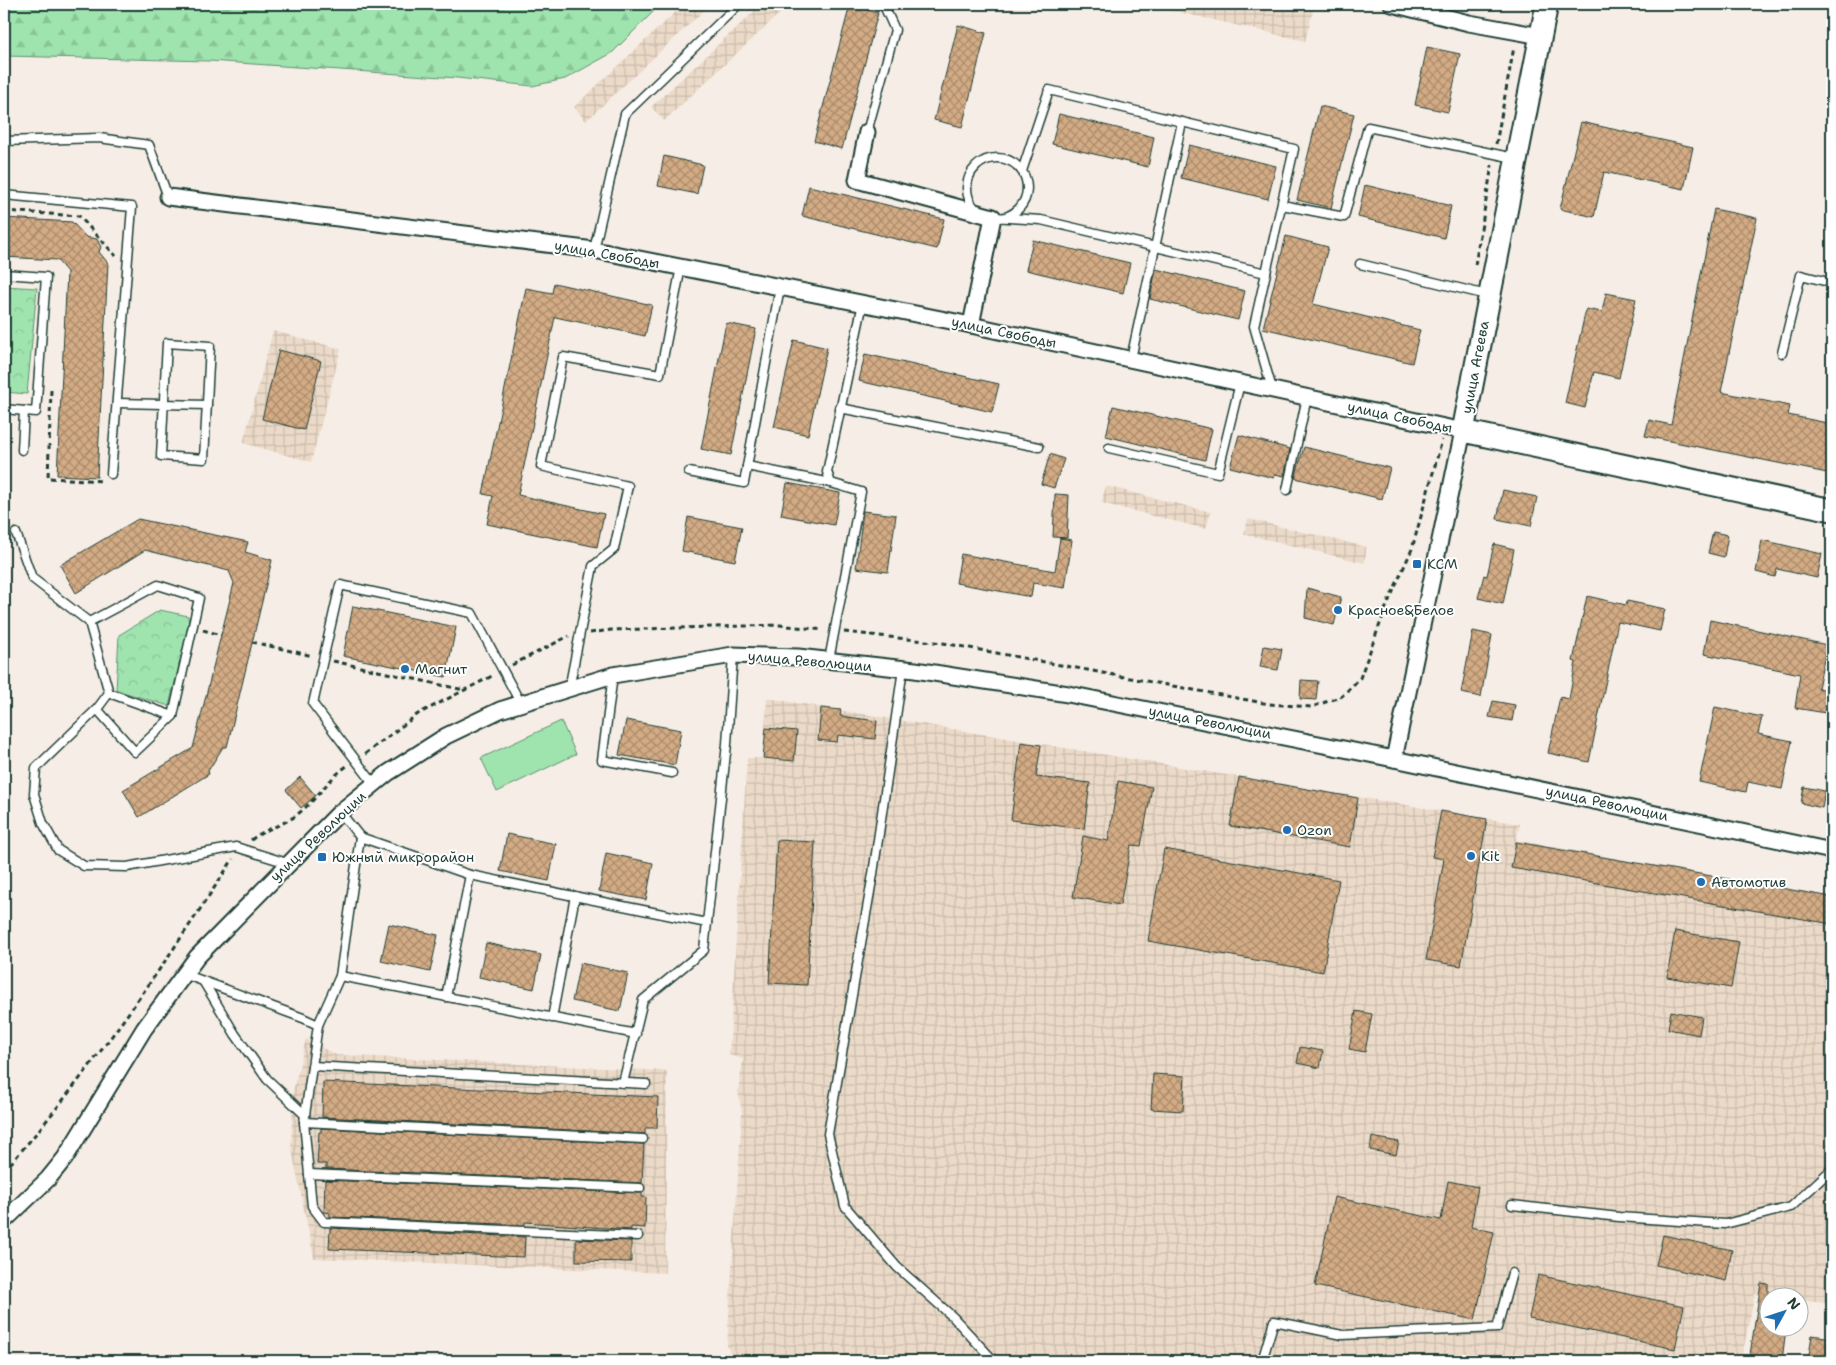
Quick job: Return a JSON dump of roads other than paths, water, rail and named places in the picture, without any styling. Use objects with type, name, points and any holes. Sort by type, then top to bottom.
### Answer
[{"type":"street","points":[[1392,4],[1541,36]]},
{"type":"street","name":"улица Агеева","points":[[1394,759],[1480,293],[1516,158],[1547,4]]},
{"type":"street","points":[[867,132],[857,180],[993,217],[972,325]]},
{"type":"street","name":"улица Свободы","points":[[168,197],[594,250],[972,325],[1832,510]]},
{"type":"street","name":"улица Революции","points":[[4,1221],[48,1180],[65,1158],[144,1029],[197,956],[340,812],[374,784],[446,736],[500,710],[614,675],[733,655],[829,660],[903,669],[1068,694],[1394,759],[1832,851]]},
{"type":"lane","points":[[594,250],[625,114],[739,4]]},
{"type":"lane","points":[[867,132],[895,30],[884,8],[885,4]]},
{"type":"lane","points":[[1022,171],[1049,90],[1294,149],[1254,326],[1272,390]]},
{"type":"lane","points":[[1131,359],[1182,122]]},
{"type":"lane","points":[[1282,205],[1344,217],[1368,127],[1516,158]]},
{"type":"lane","points":[[4,141],[99,138],[149,145],[168,197]]},
{"type":"lane","points":[[993,217],[1012,214],[1025,199],[1026,180],[1022,171],[1007,160],[997,158],[979,164],[972,172],[968,181],[970,200],[984,214],[993,217],[1042,220],[1266,273]]},
{"type":"lane","points":[[4,195],[132,207],[117,403],[108,473]]},
{"type":"lane","points":[[1360,264],[1480,293]]},
{"type":"lane","points":[[569,688],[593,566],[614,549],[628,486],[541,466],[563,357],[660,374],[680,267]]},
{"type":"lane","points":[[4,274],[46,277],[36,412],[4,409]]},
{"type":"lane","points":[[1782,353],[1801,275],[1832,282]]},
{"type":"lane","points":[[689,472],[744,483],[780,286]]},
{"type":"lane","points":[[831,483],[826,472],[862,303]]},
{"type":"lane","points":[[167,343],[210,346],[207,405],[204,459],[160,456],[167,343]]},
{"type":"lane","points":[[1109,448],[1218,473],[1240,383]]},
{"type":"lane","points":[[1287,490],[1307,397]]},
{"type":"lane","points":[[117,403],[207,405]]},
{"type":"lane","points":[[840,408],[1039,447]]},
{"type":"lane","points":[[22,450],[24,411]]},
{"type":"lane","points":[[747,466],[831,483],[861,492],[829,660]]},
{"type":"lane","points":[[16,532],[32,578],[89,622],[109,693]]},
{"type":"lane","points":[[89,622],[158,585],[199,598],[173,716],[135,752],[97,709]]},
{"type":"lane","points":[[374,784],[313,704],[340,585],[472,613],[521,704]]},
{"type":"lane","points":[[624,1083],[643,1000],[704,950],[727,744],[733,655]]},
{"type":"lane","points":[[903,669],[875,865],[828,1134],[846,1206],[897,1267],[953,1318],[994,1361]]},
{"type":"lane","points":[[614,675],[602,760],[672,773]]},
{"type":"lane","points":[[109,693],[173,716]]},
{"type":"lane","points":[[109,693],[97,709],[36,768],[34,794],[43,823],[58,850],[84,866],[127,867],[236,847],[287,864]]},
{"type":"lane","points":[[340,812],[360,837],[470,875],[707,923]]},
{"type":"lane","points":[[360,837],[340,976],[318,1026],[305,1118],[312,1206],[324,1222],[638,1236]]},
{"type":"lane","points":[[446,997],[470,875]]},
{"type":"lane","points":[[552,1018],[575,896]]},
{"type":"lane","points":[[184,974],[303,1018],[318,1026]]},
{"type":"lane","points":[[340,976],[636,1034]]},
{"type":"lane","points":[[203,981],[235,1034],[267,1079],[305,1118],[642,1139]]},
{"type":"lane","points":[[312,1066],[646,1084]]},
{"type":"lane","points":[[1512,1205],[1619,1217],[1725,1224],[1791,1207],[1832,1169]]},
{"type":"lane","points":[[309,1174],[640,1188]]},
{"type":"lane","points":[[1262,1361],[1274,1321],[1342,1335],[1497,1328],[1512,1272]]},
{"type":"place","name":"КСМ","points":[[1417,564]]},
{"type":"place","name":"Красное&Белое","points":[[1338,610]]},
{"type":"place","name":"Магнит","points":[[405,669]]},
{"type":"place","name":"Ozon","points":[[1287,830]]},
{"type":"place","name":"Kit","points":[[1471,856]]},
{"type":"place","name":"Южный микрорайон","points":[[322,857]]},
{"type":"place","name":"Автомотив","points":[[1701,882]]}]
